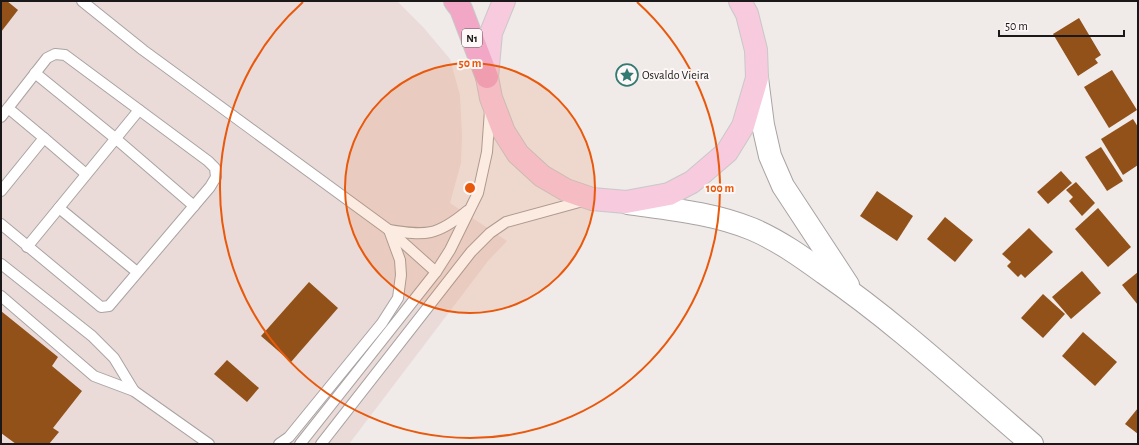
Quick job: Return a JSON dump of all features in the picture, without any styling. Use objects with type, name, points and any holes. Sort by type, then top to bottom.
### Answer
[{"type":"highway","name":"N1","points":[[455,1],[461,9],[487,77]]},
{"type":"main road","points":[[504,1],[491,33],[487,77],[491,98],[504,132],[518,154],[548,179],[566,190],[592,199],[626,202],[669,194],[692,182],[727,152],[743,126],[757,78],[756,50],[758,1]]},
{"type":"main road","points":[[740,1],[747,14],[756,50]]},
{"type":"street","points":[[757,78],[763,125],[770,156],[783,186],[852,292]]},
{"type":"street","points":[[626,202],[718,216],[753,229],[794,252],[852,292],[917,345],[1032,444]]},
{"type":"lane","points":[[82,1],[143,50],[389,230],[436,272]]},
{"type":"lane","points":[[1,117],[47,58],[55,54],[65,55],[216,168],[216,177],[194,206],[109,306],[101,307],[1,224]]},
{"type":"lane","points":[[35,73],[115,138],[194,206]]},
{"type":"lane","points":[[300,444],[436,272],[450,250],[478,192],[487,152],[491,98]]},
{"type":"lane","points":[[8,108],[86,174]]},
{"type":"lane","points":[[27,246],[139,110]]},
{"type":"lane","points":[[1,191],[44,138]]},
{"type":"lane","points":[[321,444],[471,252],[490,233],[506,222],[558,206],[592,199]]},
{"type":"lane","points":[[59,208],[137,272]]},
{"type":"lane","points":[[389,230],[410,233],[436,232],[457,220],[469,210]]},
{"type":"lane","points":[[279,444],[289,437],[382,323],[398,298],[401,275],[400,260],[389,230]]},
{"type":"lane","points":[[1,264],[92,336],[114,358],[134,391]]},
{"type":"lane","points":[[1,296],[94,376],[134,391],[209,444]]},
{"type":"shaded area","points":[[1,1],[397,1],[423,27],[450,59],[460,95],[462,136],[461,163],[450,203],[507,241],[488,261],[349,444],[1,444]]},
{"type":"building","points":[[1,1],[7,1],[18,10],[1,32]]},
{"type":"building","points":[[1079,18],[1101,55],[1095,59],[1098,63],[1078,76],[1053,34]]},
{"type":"building","points":[[1112,70],[1137,110],[1109,128],[1084,87]]},
{"type":"building","points":[[1133,119],[1138,127],[1138,165],[1123,175],[1101,139]]},
{"type":"building","points":[[1101,147],[1123,181],[1107,191],[1085,157]]},
{"type":"building","points":[[1061,171],[1072,183],[1048,204],[1037,192]]},
{"type":"building","points":[[1076,182],[1095,203],[1082,216],[1069,201],[1073,197],[1066,190]]},
{"type":"building","points":[[877,191],[913,216],[897,241],[860,216]]},
{"type":"building","points":[[1098,208],[1131,247],[1108,267],[1075,229]]},
{"type":"building","points":[[945,217],[973,240],[955,262],[927,239]]},
{"type":"building","points":[[1029,228],[1053,252],[1025,278],[1021,274],[1018,277],[1007,266],[1011,262],[1002,254]]},
{"type":"building","points":[[1082,271],[1101,293],[1071,319],[1052,297]]},
{"type":"building","points":[[1138,272],[1138,305],[1122,285]]},
{"type":"building","points":[[309,282],[338,308],[291,362],[261,336]]},
{"type":"building","points":[[1043,294],[1065,314],[1043,338],[1021,318]]},
{"type":"building","points":[[1,311],[58,357],[52,366],[82,391],[53,428],[59,432],[49,444],[16,444],[1,433]]},
{"type":"building","points":[[1083,332],[1117,362],[1095,386],[1062,356]]},
{"type":"building","points":[[227,360],[259,388],[247,402],[214,374]]},
{"type":"building","points":[[1138,408],[1138,434],[1125,424]]},
{"type":"place","name":"Osvaldo Vieira","points":[[627,75]]}]
